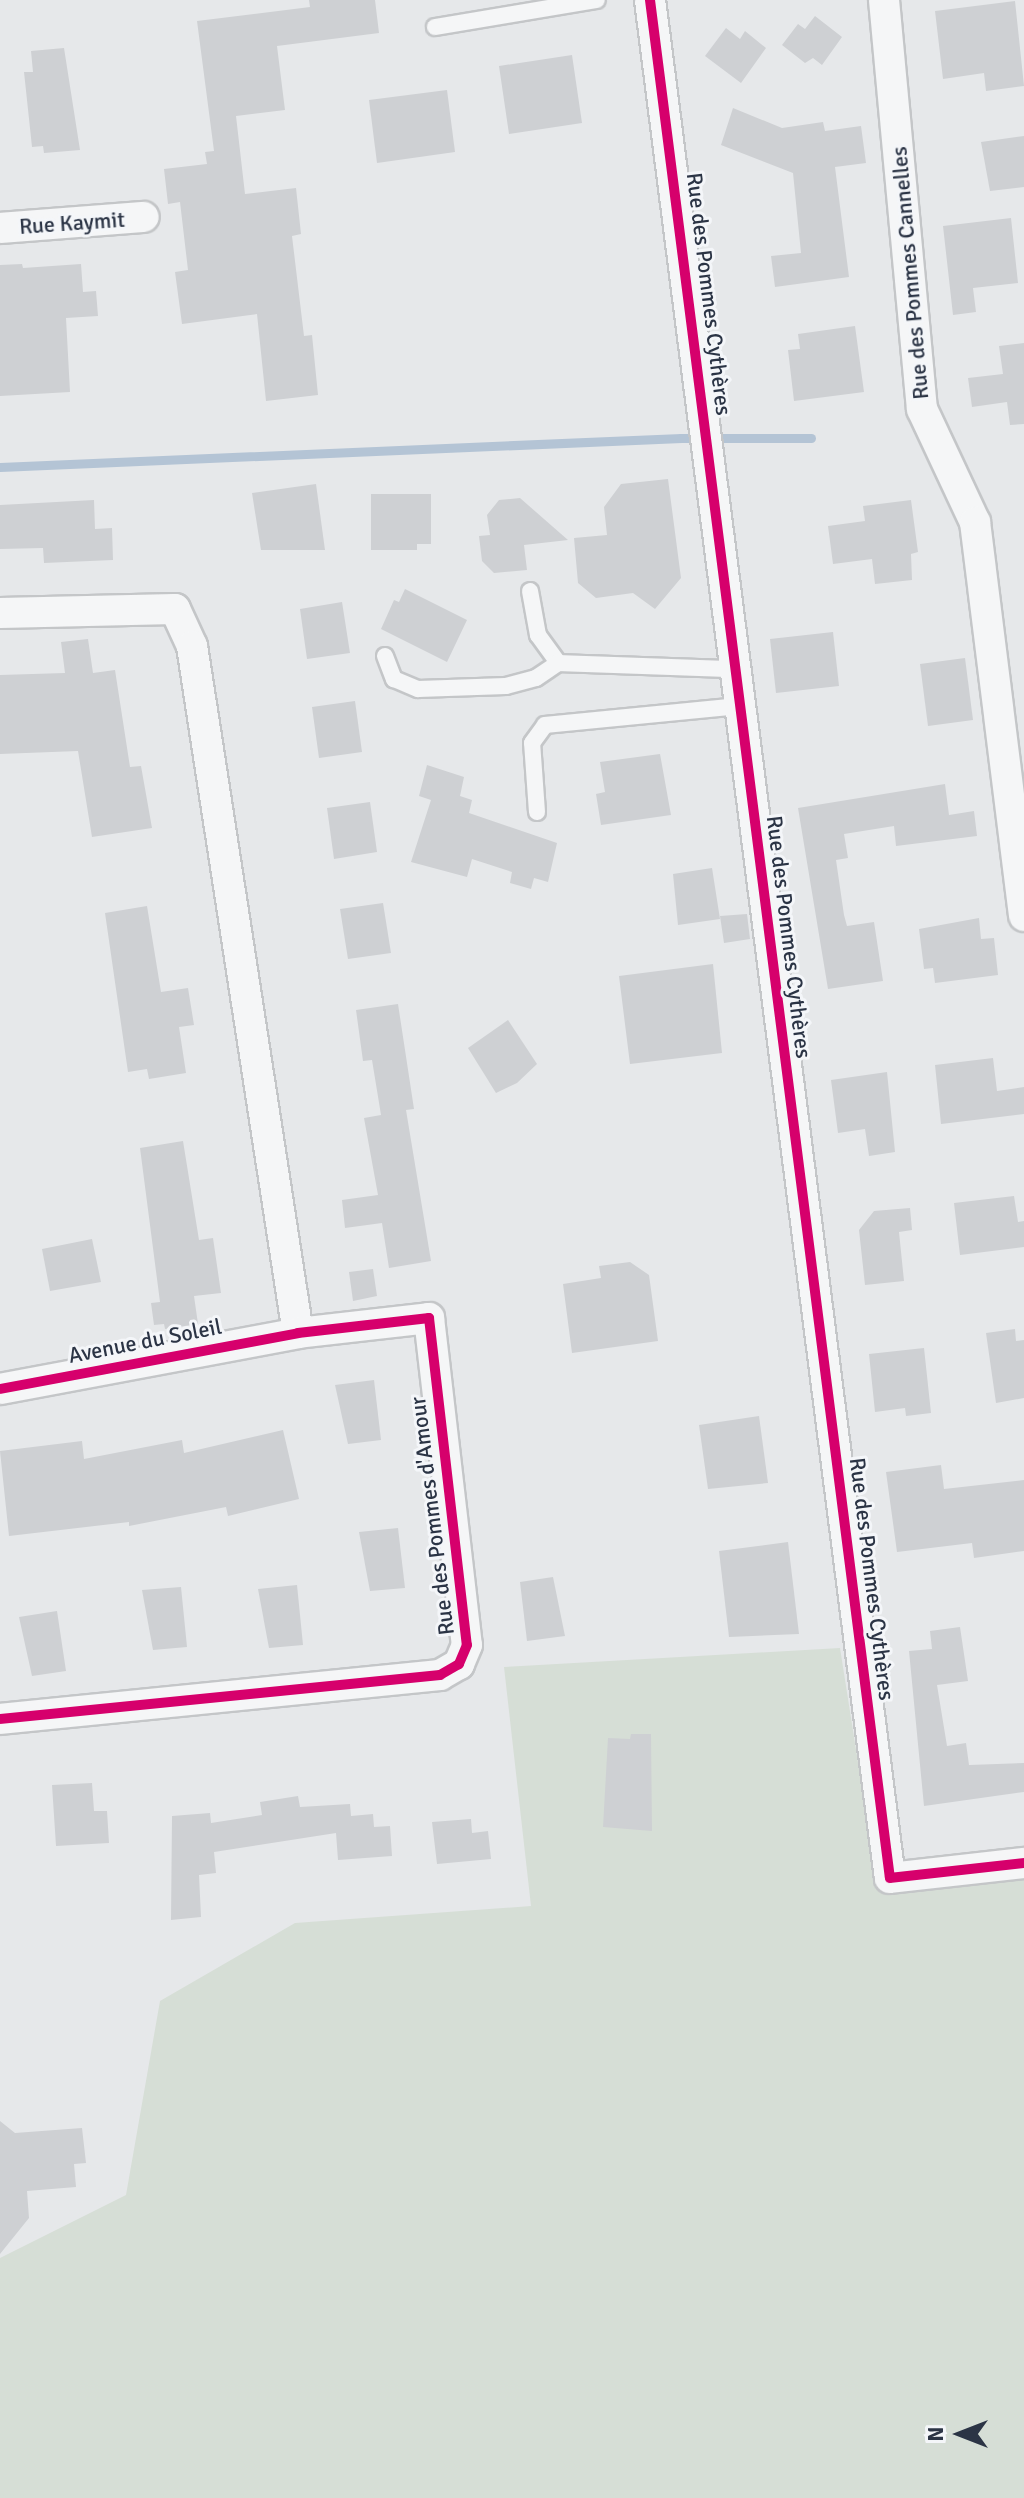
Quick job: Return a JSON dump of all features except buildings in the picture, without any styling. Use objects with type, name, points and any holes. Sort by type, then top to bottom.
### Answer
[{"type":"street","name":"Rue des Pommes Cythères","points":[[650,0],[890,1878],[1024,1863]]},
{"type":"street","name":"Rue des Pommes Cannelles","points":[[884,0],[922,409],[975,522],[1024,916]]},
{"type":"street","name":"Rue Kaymit","points":[[0,228],[144,217]]},
{"type":"street","points":[[0,613],[175,609],[192,646],[298,1333]]},
{"type":"street","name":"Rue des Pommes d'Amour","points":[[0,1719],[440,1675],[459,1664],[467,1645],[429,1318],[298,1333]]},
{"type":"street","name":"Avenue du Soleil","points":[[0,1389],[298,1333]]},
{"type":"lane","points":[[435,27],[597,0]]},
{"type":"lane","points":[[530,591],[538,635],[558,663]]},
{"type":"lane","points":[[385,656],[394,679],[418,689],[506,686],[536,678],[558,663],[734,669]]},
{"type":"lane","points":[[537,812],[532,743],[545,725],[739,706]]},
{"type":"shaded area","points":[[840,1648],[877,1883],[1024,1873],[1024,2498],[0,2498],[0,2258],[126,2195],[160,2001],[295,1923],[531,1906],[504,1667]]},
{"type":"waterway","points":[[0,467],[681,438],[811,438]]},
{"type":"cycle path","points":[[650,0],[890,1878],[1024,1863]]},
{"type":"cycle path","points":[[0,1389],[298,1333],[429,1318],[467,1645],[459,1664],[440,1675],[0,1719]]}]
